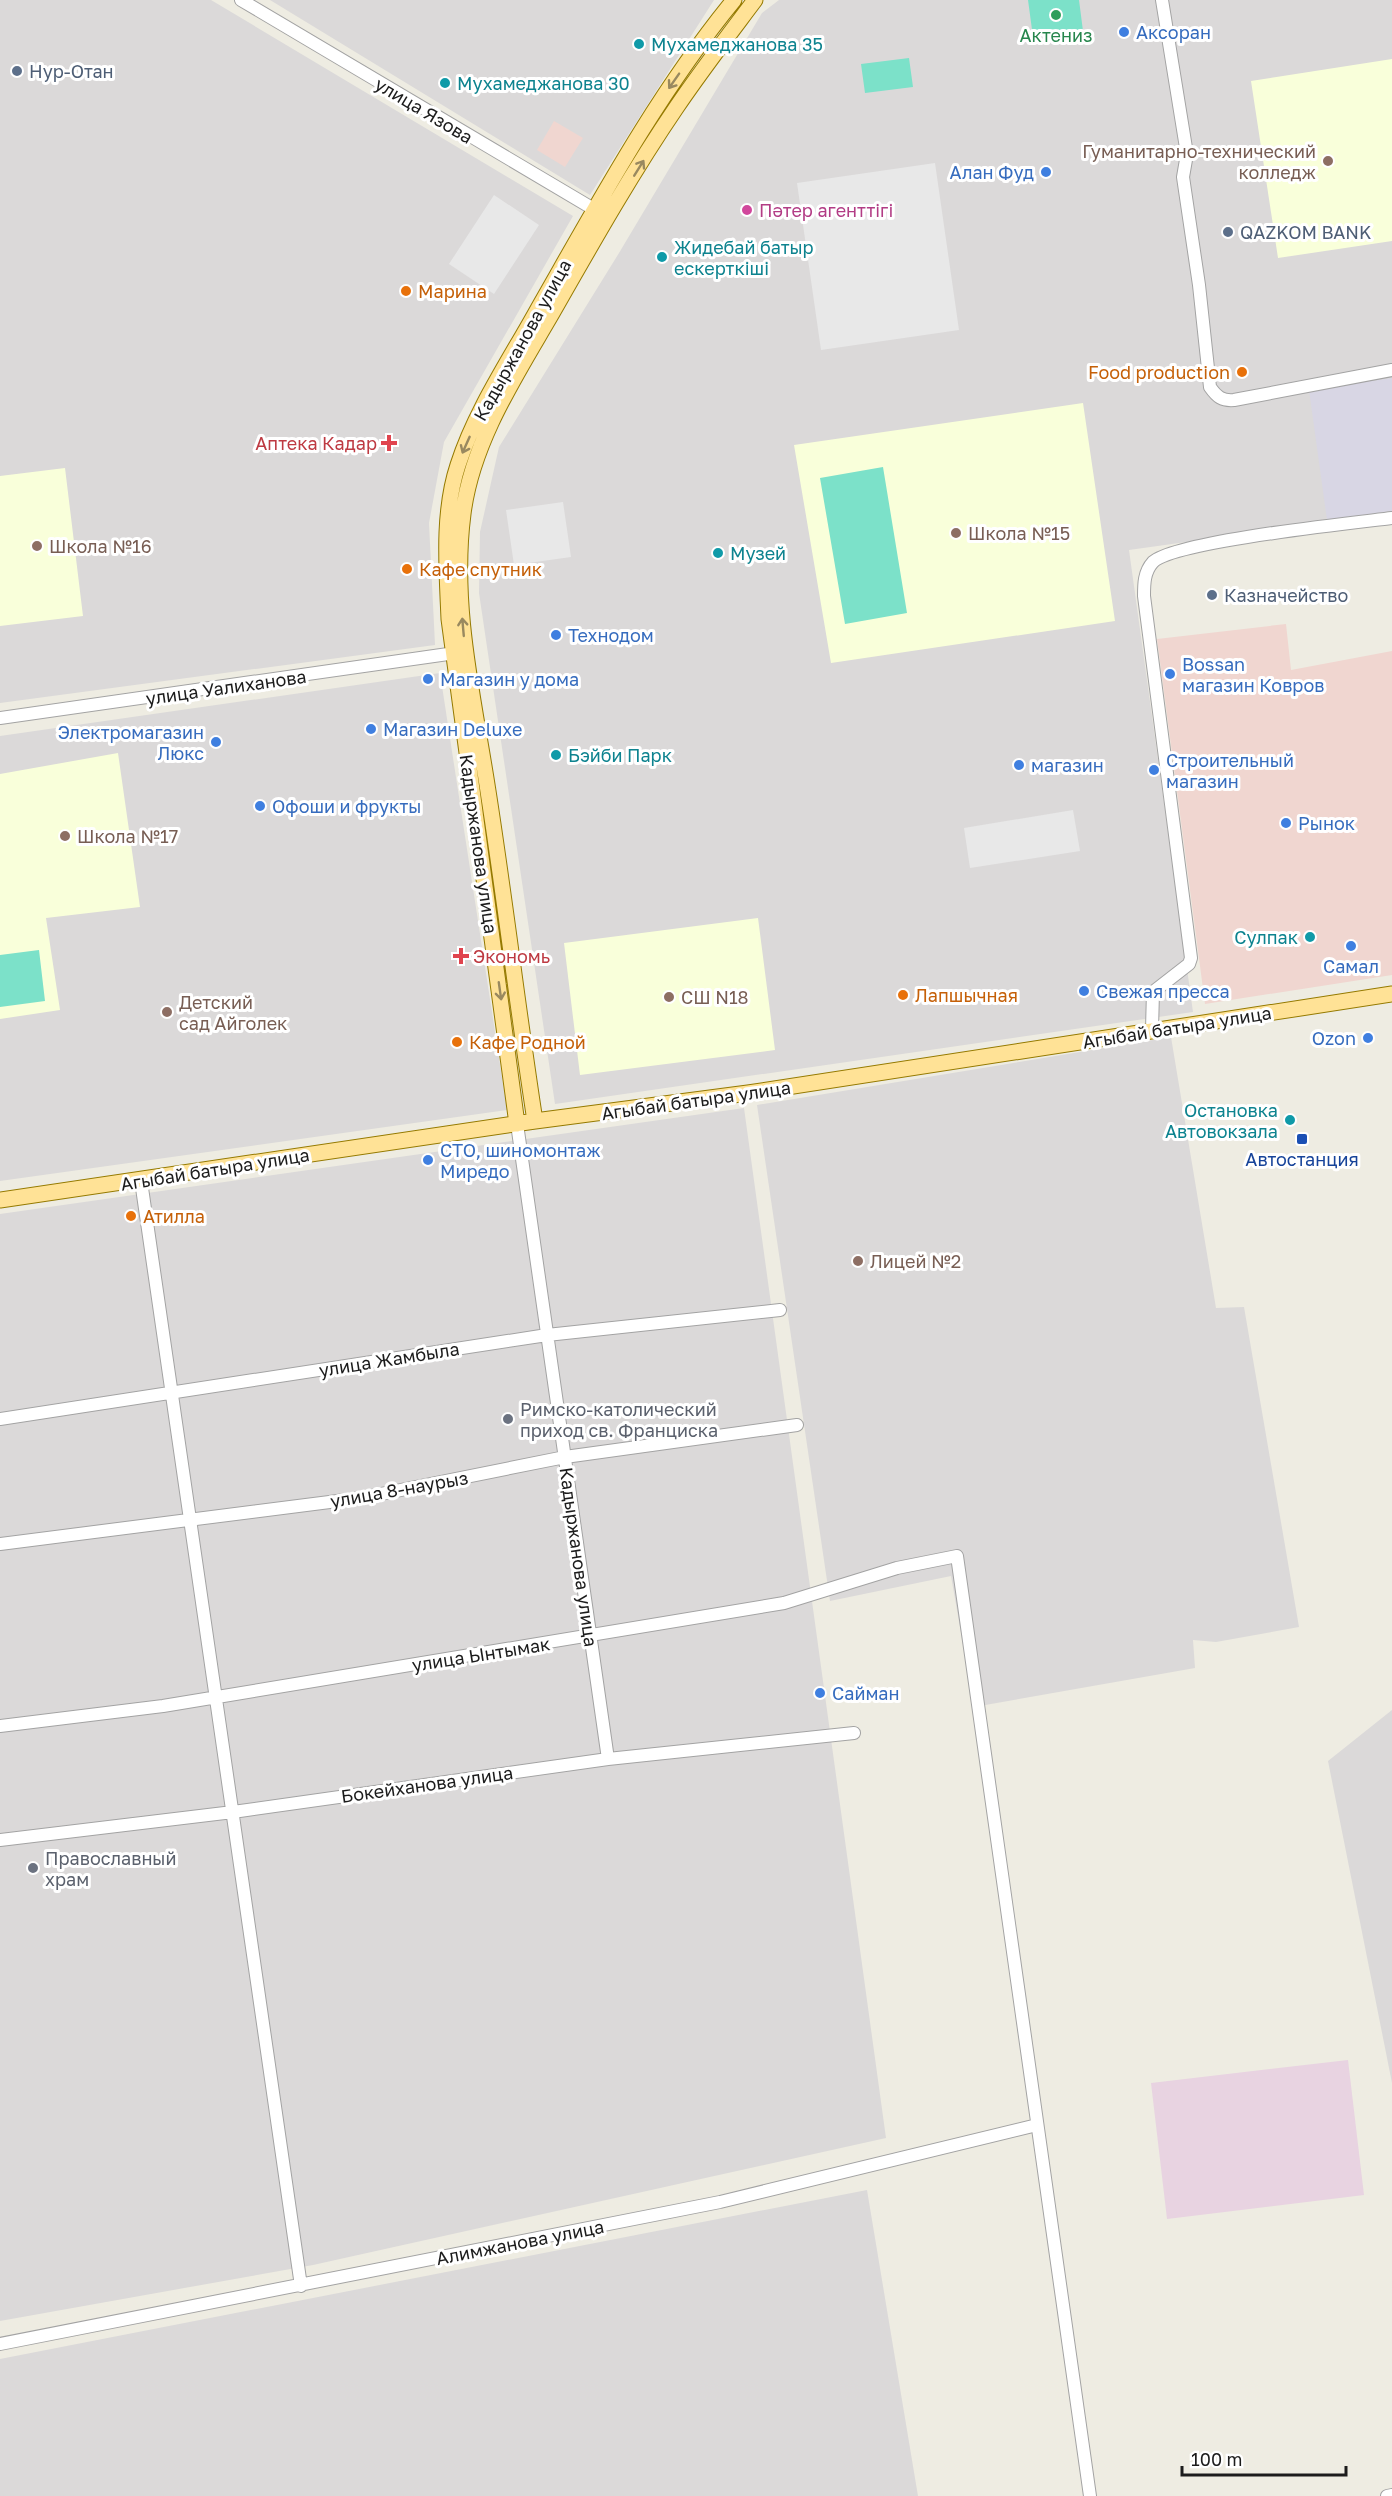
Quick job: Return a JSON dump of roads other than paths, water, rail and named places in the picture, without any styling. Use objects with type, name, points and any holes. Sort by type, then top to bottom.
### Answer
[{"type":"main road","name":"Кадыржанова улица","points":[[517,1124],[446,560],[449,513],[457,465],[490,391],[594,209],[666,92],[734,0]]},
{"type":"main road","name":"Кадыржанова улица","points":[[535,1121],[488,792],[459,652],[463,513],[472,470],[505,396],[608,218],[674,110],[755,0]]},
{"type":"main road","name":"Агыбай батыра улица","points":[[0,1200],[141,1181],[535,1121],[770,1090],[1152,1029],[1392,994]]},
{"type":"street","name":"улица Язова","points":[[241,0],[608,218]]},
{"type":"street","points":[[1162,0],[1187,154],[1183,177],[1199,285],[1210,387],[1216,396],[1234,400],[1392,370]]},
{"type":"street","points":[[1152,1029],[1153,992],[1189,964],[1191,958],[1144,596],[1146,572],[1159,558],[1177,551],[1257,536],[1392,518]]},
{"type":"street","name":"улица Уалиханова","points":[[0,718],[459,652]]},
{"type":"street","name":"Кадыржанова улица","points":[[517,1124],[608,1759]]},
{"type":"street","points":[[141,1181],[301,2286]]},
{"type":"street","name":"улица Жамбыла","points":[[0,1419],[547,1335],[780,1310]]},
{"type":"street","name":"улица 8-наурыз","points":[[0,1544],[190,1518],[362,1498],[565,1457],[797,1425]]},
{"type":"street","name":"улица Ынтымак","points":[[0,1726],[216,1697],[784,1603],[897,1568],[957,1556],[1037,2125]]},
{"type":"street","name":"Бокейханова улица","points":[[0,1840],[232,1812],[608,1759],[854,1732]]},
{"type":"street","points":[[1037,2125],[1090,2496]]},
{"type":"street","name":"Алимжанова улица","points":[[0,2344],[720,2202],[1037,2125]]},
{"type":"street","points":[[1387,2496],[1392,2495]]},
{"type":"place","name":"Актениз","points":[[1056,15]]},
{"type":"place","name":"Аксоран","points":[[1124,32]]},
{"type":"place","name":"Мухамеджанова 35","points":[[639,44]]},
{"type":"place","name":"Нур-Отан","points":[[17,71]]},
{"type":"place","name":"Мухамеджанова 30","points":[[445,83]]},
{"type":"place","name":"Гуманитарно-технический колледж","points":[[1328,161]]},
{"type":"place","name":"Алан Фуд","points":[[1046,172]]},
{"type":"place","name":"Пәтер агенттігі","points":[[747,210]]},
{"type":"place","name":"QAZKOM BANK","points":[[1228,232]]},
{"type":"place","name":"Жидебай батыр ескерткіші","points":[[662,257]]},
{"type":"place","name":"Марина","points":[[406,291]]},
{"type":"place","name":"Food production","points":[[1242,372]]},
{"type":"place","name":"Аптека Кадар","points":[[389,443]]},
{"type":"place","name":"Школа №15","points":[[956,533]]},
{"type":"place","name":"Школа №16","points":[[37,546]]},
{"type":"place","name":"Музей","points":[[718,553]]},
{"type":"place","name":"Кафе спутник","points":[[407,569]]},
{"type":"place","name":"Казначейство","points":[[1212,595]]},
{"type":"place","name":"Технодом","points":[[556,635]]},
{"type":"place","name":"Bossan магазин Ковров","points":[[1170,674]]},
{"type":"place","name":"Магазин у дома","points":[[428,679]]},
{"type":"place","name":"Магазин Deluxe","points":[[371,729]]},
{"type":"place","name":"Электромагазин Люкс","points":[[216,742]]},
{"type":"place","name":"Бэйби Парк","points":[[556,755]]},
{"type":"place","name":"магазин","points":[[1019,765]]},
{"type":"place","name":"Строительный магазин","points":[[1154,770]]},
{"type":"place","name":"Офоши и фрукты","points":[[260,806]]},
{"type":"place","name":"Рынок","points":[[1286,823]]},
{"type":"place","name":"Школа №17","points":[[65,836]]},
{"type":"place","name":"Сулпак","points":[[1310,937]]},
{"type":"place","name":"Самал","points":[[1351,946]]},
{"type":"place","name":"Экономь","points":[[461,956]]},
{"type":"place","name":"Свежая пресса","points":[[1084,991]]},
{"type":"place","name":"Лапшычная","points":[[903,995]]},
{"type":"place","name":"СШ N18","points":[[669,997]]},
{"type":"place","name":"Детский сад Айголек","points":[[167,1012]]},
{"type":"place","name":"Ozon","points":[[1368,1038]]},
{"type":"place","name":"Кафе Родной","points":[[457,1042]]},
{"type":"place","name":"Остановка Автовокзала","points":[[1290,1120]]},
{"type":"place","name":"Автостанция","points":[[1302,1139]]},
{"type":"place","name":"СТО, шиномонтаж Миредо","points":[[428,1160]]},
{"type":"place","name":"Атилла","points":[[131,1216]]},
{"type":"place","name":"Лицей №2","points":[[858,1261]]},
{"type":"place","name":"Римско-католический приход св. Франциска","points":[[508,1419]]},
{"type":"place","name":"Сайман","points":[[820,1693]]},
{"type":"place","name":"Православный храм","points":[[33,1868]]}]
